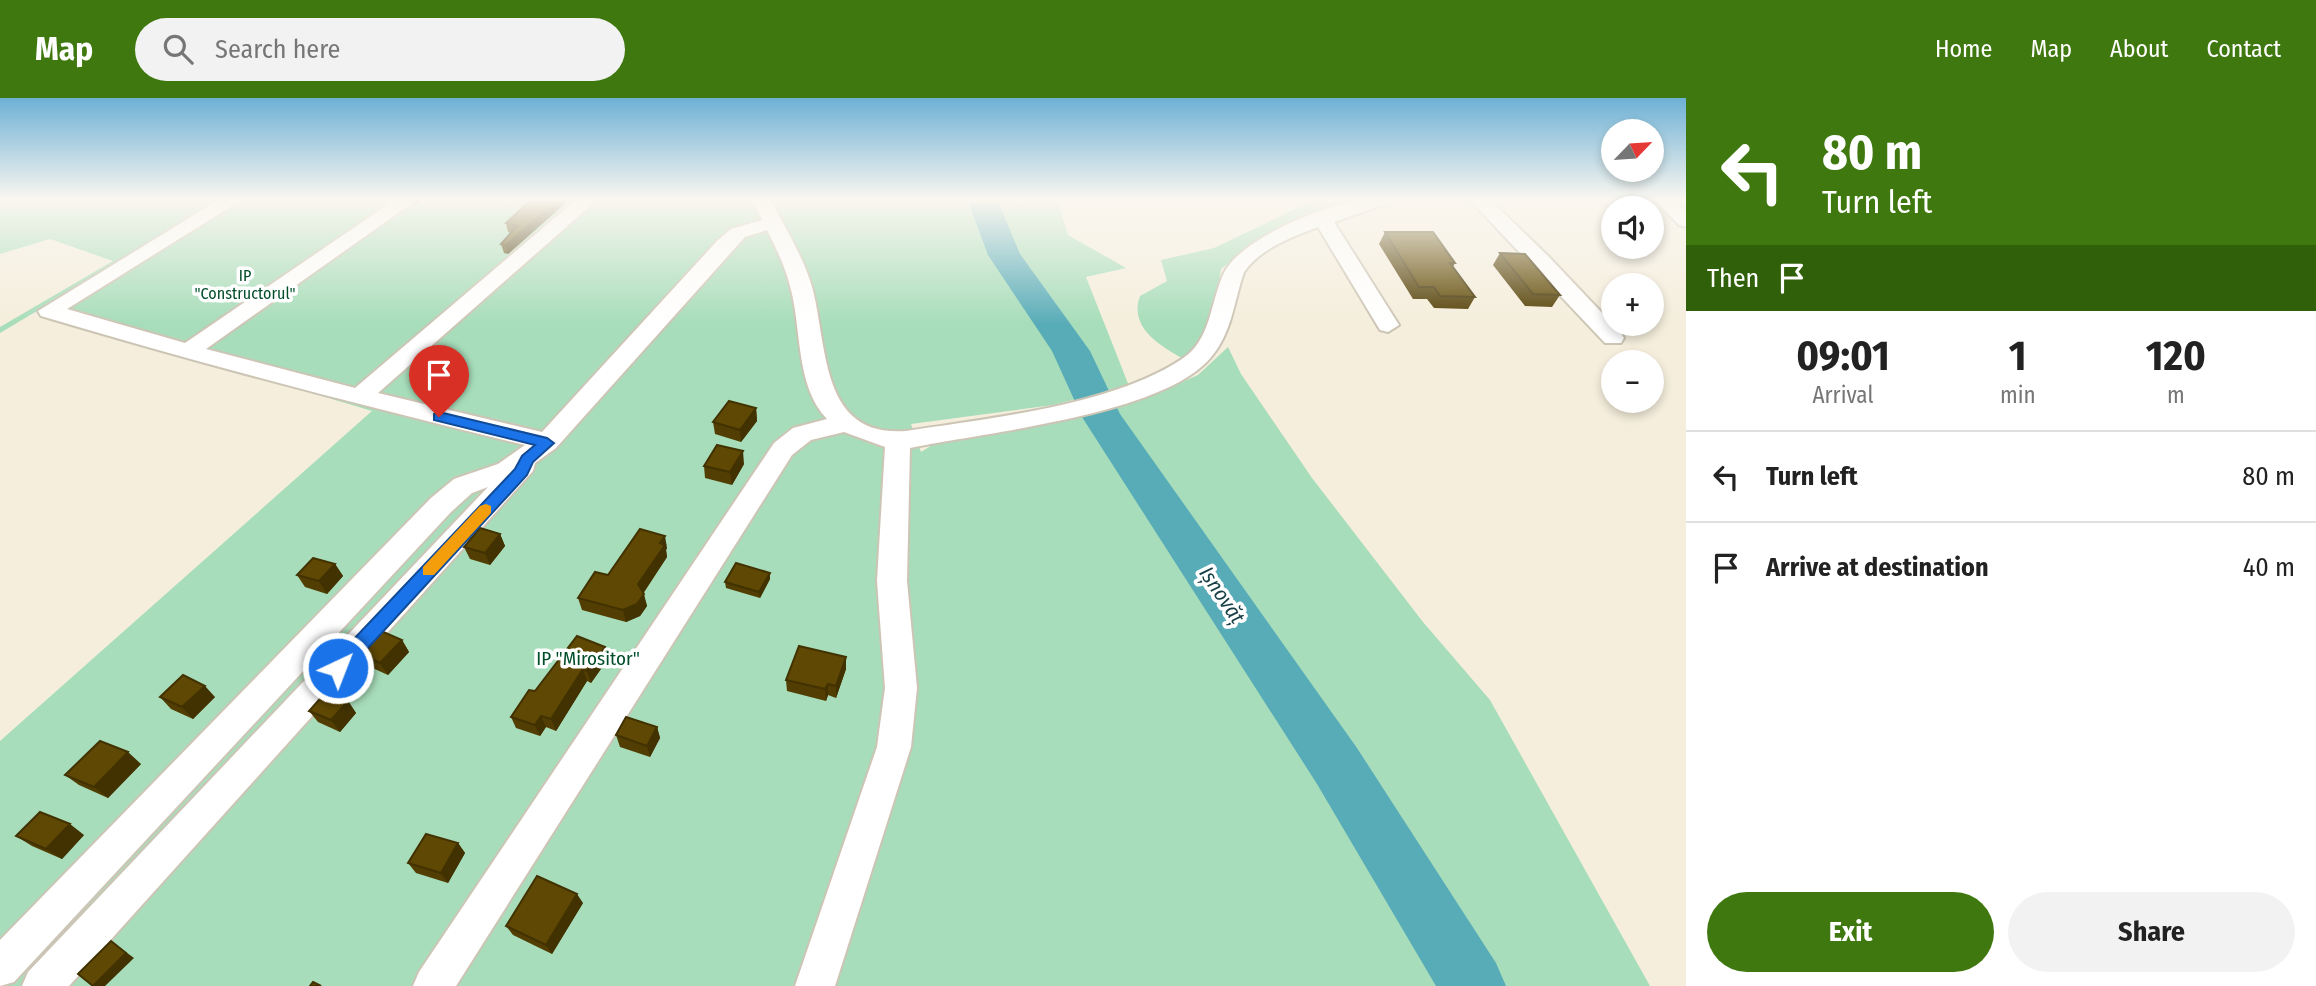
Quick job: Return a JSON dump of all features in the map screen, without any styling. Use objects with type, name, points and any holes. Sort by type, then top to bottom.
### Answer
[{"type":"street","points":[[165,240],[49,310],[537,451]]},
{"type":"street","points":[[187,352],[349,240]]},
{"type":"street","points":[[358,398],[541,240]]},
{"type":"street","points":[[42,986],[522,471],[537,451],[729,240]]},
{"type":"street","points":[[780,240],[801,283],[825,402],[846,423],[864,433],[898,440],[1062,411],[1157,383],[1193,363],[1212,344],[1223,319],[1234,271],[1242,259],[1272,240]]},
{"type":"street","points":[[1336,240],[1388,325]]},
{"type":"street","points":[[1520,240],[1563,282],[1613,338]]},
{"type":"street","points":[[433,986],[783,449],[802,434],[846,423]]},
{"type":"street","points":[[815,986],[894,747],[901,688],[892,581],[894,479],[898,440]]},
{"type":"street","points":[[0,968],[441,505],[463,486],[507,470],[537,451]]},
{"type":"green space","points":[[0,240],[45,240],[0,254]]},
{"type":"green space","points":[[54,240],[1078,240],[1126,268],[1086,277],[1129,386],[1053,405],[911,424],[921,452],[937,442],[1020,429],[1168,388],[1198,375],[1228,347],[1241,374],[1312,478],[1423,622],[1490,700],[1650,986],[0,986],[0,741],[372,411],[37,311],[0,333],[0,327],[113,261]]},
{"type":"green space","points":[[1230,240],[1262,240],[1250,245],[1221,269],[1216,303],[1202,343],[1184,359],[1157,342],[1143,327],[1139,318],[1140,296],[1167,281],[1161,260],[1214,248]]},
{"type":"building","points":[[1390,240],[1439,240],[1455,263],[1450,263],[1475,297],[1440,296],[1434,287],[1419,287]]},
{"type":"building","points":[[1500,253],[1525,254],[1560,295],[1533,294]]},
{"type":"building","points":[[729,401],[756,408],[740,430],[713,422]]},
{"type":"building","points":[[717,445],[743,451],[730,472],[704,466]]},
{"type":"building","points":[[480,528],[500,534],[485,553],[464,547]]},
{"type":"building","points":[[640,529],[665,536],[660,543],[665,545],[638,584],[644,594],[637,604],[623,610],[578,598],[595,572],[608,575]]},
{"type":"building","points":[[313,558],[335,564],[319,581],[297,575]]},
{"type":"building","points":[[736,563],[770,573],[759,592],[725,582]]},
{"type":"building","points":[[381,631],[402,640],[380,663],[360,654]]},
{"type":"building","points":[[577,636],[605,647],[587,671],[583,669],[551,719],[541,716],[535,725],[511,717],[529,690],[535,691]]},
{"type":"building","points":[[799,646],[846,657],[836,686],[828,684],[825,689],[786,680]]},
{"type":"building","points":[[183,675],[205,686],[182,707],[160,697]]},
{"type":"building","points":[[326,692],[348,701],[331,720],[309,711]]},
{"type":"building","points":[[626,717],[657,727],[647,746],[616,735]]},
{"type":"building","points":[[100,741],[128,752],[94,787],[65,775]]},
{"type":"building","points":[[40,812],[70,824],[46,849],[16,836]]},
{"type":"building","points":[[426,834],[458,843],[441,873],[408,863]]},
{"type":"building","points":[[537,876],[577,894],[546,945],[506,926]]},
{"type":"building","points":[[111,941],[126,953],[93,986],[78,974]]},
{"type":"waterway","name":"Ișnovăț","points":[[998,240],[1004,255],[1071,351],[1102,417],[1337,766],[1473,986]]},
{"type":"slow traffic","points":[[429,571],[486,510]]},
{"type":"route","points":[[338,668],[522,471],[527,459],[547,443],[439,417]]},
{"type":"park label","name":"IP \"Constructorul\"","points":[[245,284]]},
{"type":"park label","name":"IP \"Mirositor\"","points":[[588,658]]}]
